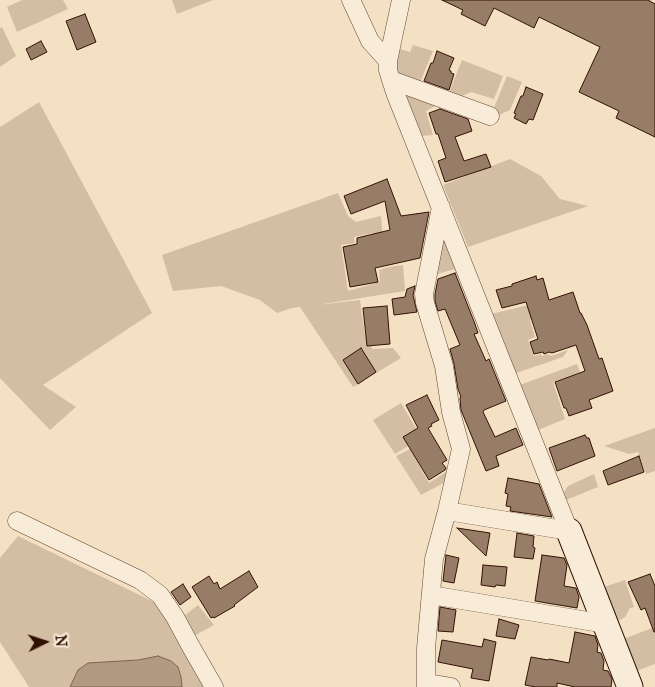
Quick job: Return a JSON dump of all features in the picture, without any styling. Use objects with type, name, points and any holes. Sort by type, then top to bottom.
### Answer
[{"type":"street","points":[[351,0],[370,42],[388,61]]},
{"type":"street","points":[[401,0],[388,61],[391,80],[630,687]]},
{"type":"street","points":[[391,80],[490,116]]},
{"type":"street","points":[[442,207],[424,294],[424,303],[444,366],[451,412],[461,449],[434,559],[426,648],[426,685],[450,687]]},
{"type":"street","points":[[447,511],[569,531]]},
{"type":"street","points":[[17,521],[140,580],[160,595],[175,617],[214,687]]},
{"type":"street","points":[[431,595],[606,624]]},
{"type":"shaded area","points":[[22,0],[63,0],[68,9],[17,32],[7,7]]},
{"type":"shaded area","points":[[172,0],[213,0],[177,14]]},
{"type":"shaded area","points":[[2,27],[16,56],[0,67],[0,28]]},
{"type":"shaded area","points":[[413,45],[433,51],[419,85],[395,78],[394,65],[400,49],[410,52]]},
{"type":"shaded area","points":[[462,60],[503,76],[494,99],[471,92],[460,97],[448,95]]},
{"type":"shaded area","points":[[507,76],[522,82],[510,110],[499,115],[493,110]]},
{"type":"shaded area","points":[[403,91],[439,104],[426,111],[433,135],[421,136]]},
{"type":"shaded area","points":[[39,102],[152,313],[43,385],[76,407],[50,430],[0,378],[0,127]]},
{"type":"shaded area","points":[[510,159],[541,176],[560,199],[588,206],[468,247],[443,185]]},
{"type":"shaded area","points":[[338,193],[348,216],[356,222],[381,216],[383,245],[376,245],[373,233],[354,237],[355,243],[341,245],[348,291],[380,282],[379,270],[403,265],[405,291],[317,305],[360,300],[365,336],[370,337],[372,349],[393,348],[401,358],[353,387],[300,307],[277,313],[260,300],[221,286],[173,291],[162,255]]},
{"type":"shaded area","points":[[444,228],[455,269],[434,275]]},
{"type":"shaded area","points":[[545,301],[548,314],[530,320],[535,337],[528,340],[534,356],[548,354],[551,356],[568,350],[563,357],[513,374],[491,314]]},
{"type":"shaded area","points":[[577,364],[580,372],[553,382],[565,419],[538,430],[520,385]]},
{"type":"shaded area","points":[[401,403],[422,438],[395,454],[373,420]]},
{"type":"shaded area","points":[[655,428],[655,471],[646,474],[638,452],[629,454],[604,446]]},
{"type":"shaded area","points":[[410,449],[429,483],[449,470],[449,480],[421,495],[396,456]]},
{"type":"shaded area","points":[[594,474],[598,487],[566,500],[564,492],[568,486]]},
{"type":"shaded area","points":[[18,536],[158,604],[206,687],[29,687],[0,642],[0,558]]},
{"type":"shaded area","points":[[625,580],[634,607],[630,608],[625,617],[620,620],[615,618],[604,587]]},
{"type":"shaded area","points":[[198,605],[214,625],[192,637],[184,616]]},
{"type":"shaded area","points":[[655,627],[655,664],[634,672],[623,639]]},
{"type":"shaded area","points":[[158,656],[171,661],[178,667],[182,687],[70,687],[78,670],[88,663],[138,660]]},
{"type":"building","points":[[442,0],[648,0],[655,4],[655,137],[616,118],[619,111],[579,92],[600,47],[539,17],[534,28],[494,8],[485,26],[461,14],[463,10]]},
{"type":"building","points":[[85,14],[96,42],[77,50],[66,21]]},
{"type":"building","points":[[41,41],[47,52],[31,60],[26,49]]},
{"type":"building","points":[[437,51],[454,58],[449,70],[454,74],[449,90],[424,81]]},
{"type":"building","points":[[526,87],[543,94],[533,120],[529,119],[526,124],[514,118],[516,114],[514,113]]},
{"type":"building","points":[[440,109],[468,119],[472,131],[455,137],[464,161],[486,154],[491,167],[445,182],[438,161],[446,158],[429,113]]},
{"type":"building","points":[[387,179],[401,216],[429,212],[420,258],[375,268],[378,282],[350,287],[343,247],[357,244],[357,238],[390,230],[385,201],[351,214],[344,196]]},
{"type":"building","points":[[455,273],[478,333],[474,334],[486,361],[489,359],[506,401],[483,412],[495,437],[516,428],[523,445],[496,456],[499,466],[486,471],[461,410],[461,397],[450,349],[460,345],[445,309],[438,311],[435,301],[438,279]]},
{"type":"building","points":[[536,276],[537,280],[543,278],[549,300],[573,292],[599,359],[602,358],[613,391],[589,400],[592,408],[569,416],[566,408],[564,408],[555,382],[585,371],[576,345],[552,353],[534,354],[530,342],[538,339],[526,302],[502,308],[496,290],[512,286],[512,284]]},
{"type":"building","points":[[415,286],[413,295],[417,312],[394,315],[392,299],[405,297],[407,289]]},
{"type":"building","points":[[387,306],[390,344],[367,346],[363,308]]},
{"type":"building","points":[[361,348],[376,372],[358,384],[343,360]]},
{"type":"building","points":[[427,395],[439,420],[428,428],[447,460],[442,463],[446,468],[445,470],[429,480],[403,437],[418,428],[406,405]]},
{"type":"building","points":[[585,435],[589,438],[595,456],[557,471],[549,448]]},
{"type":"building","points":[[639,456],[644,472],[608,485],[603,471]]},
{"type":"building","points":[[508,478],[539,484],[552,517],[510,511],[511,507],[506,506],[508,494],[505,493]]},
{"type":"building","points":[[457,528],[490,533],[486,556]]},
{"type":"building","points":[[517,533],[534,536],[533,547],[535,548],[533,559],[514,557]]},
{"type":"building","points":[[446,555],[459,558],[454,583],[443,581]]},
{"type":"building","points":[[542,555],[564,558],[567,565],[564,586],[576,588],[579,597],[577,608],[535,601]]},
{"type":"building","points":[[483,565],[507,567],[505,586],[481,585]]},
{"type":"building","points":[[249,571],[258,587],[235,606],[211,618],[192,587],[209,576],[214,584],[217,582],[220,589]]},
{"type":"building","points":[[650,574],[655,586],[655,632],[645,608],[641,610],[628,582]]},
{"type":"building","points":[[183,584],[191,597],[180,605],[171,592]]},
{"type":"building","points":[[440,607],[456,610],[453,632],[438,631]]},
{"type":"building","points":[[499,619],[519,625],[515,639],[496,636]]},
{"type":"building","points":[[575,632],[595,636],[598,645],[597,652],[601,653],[604,661],[603,670],[608,671],[612,679],[611,687],[575,687],[557,683],[557,687],[525,685],[531,657],[569,663]]},
{"type":"building","points":[[484,639],[496,642],[489,681],[471,678],[473,669],[438,662],[442,640],[482,647]]}]
